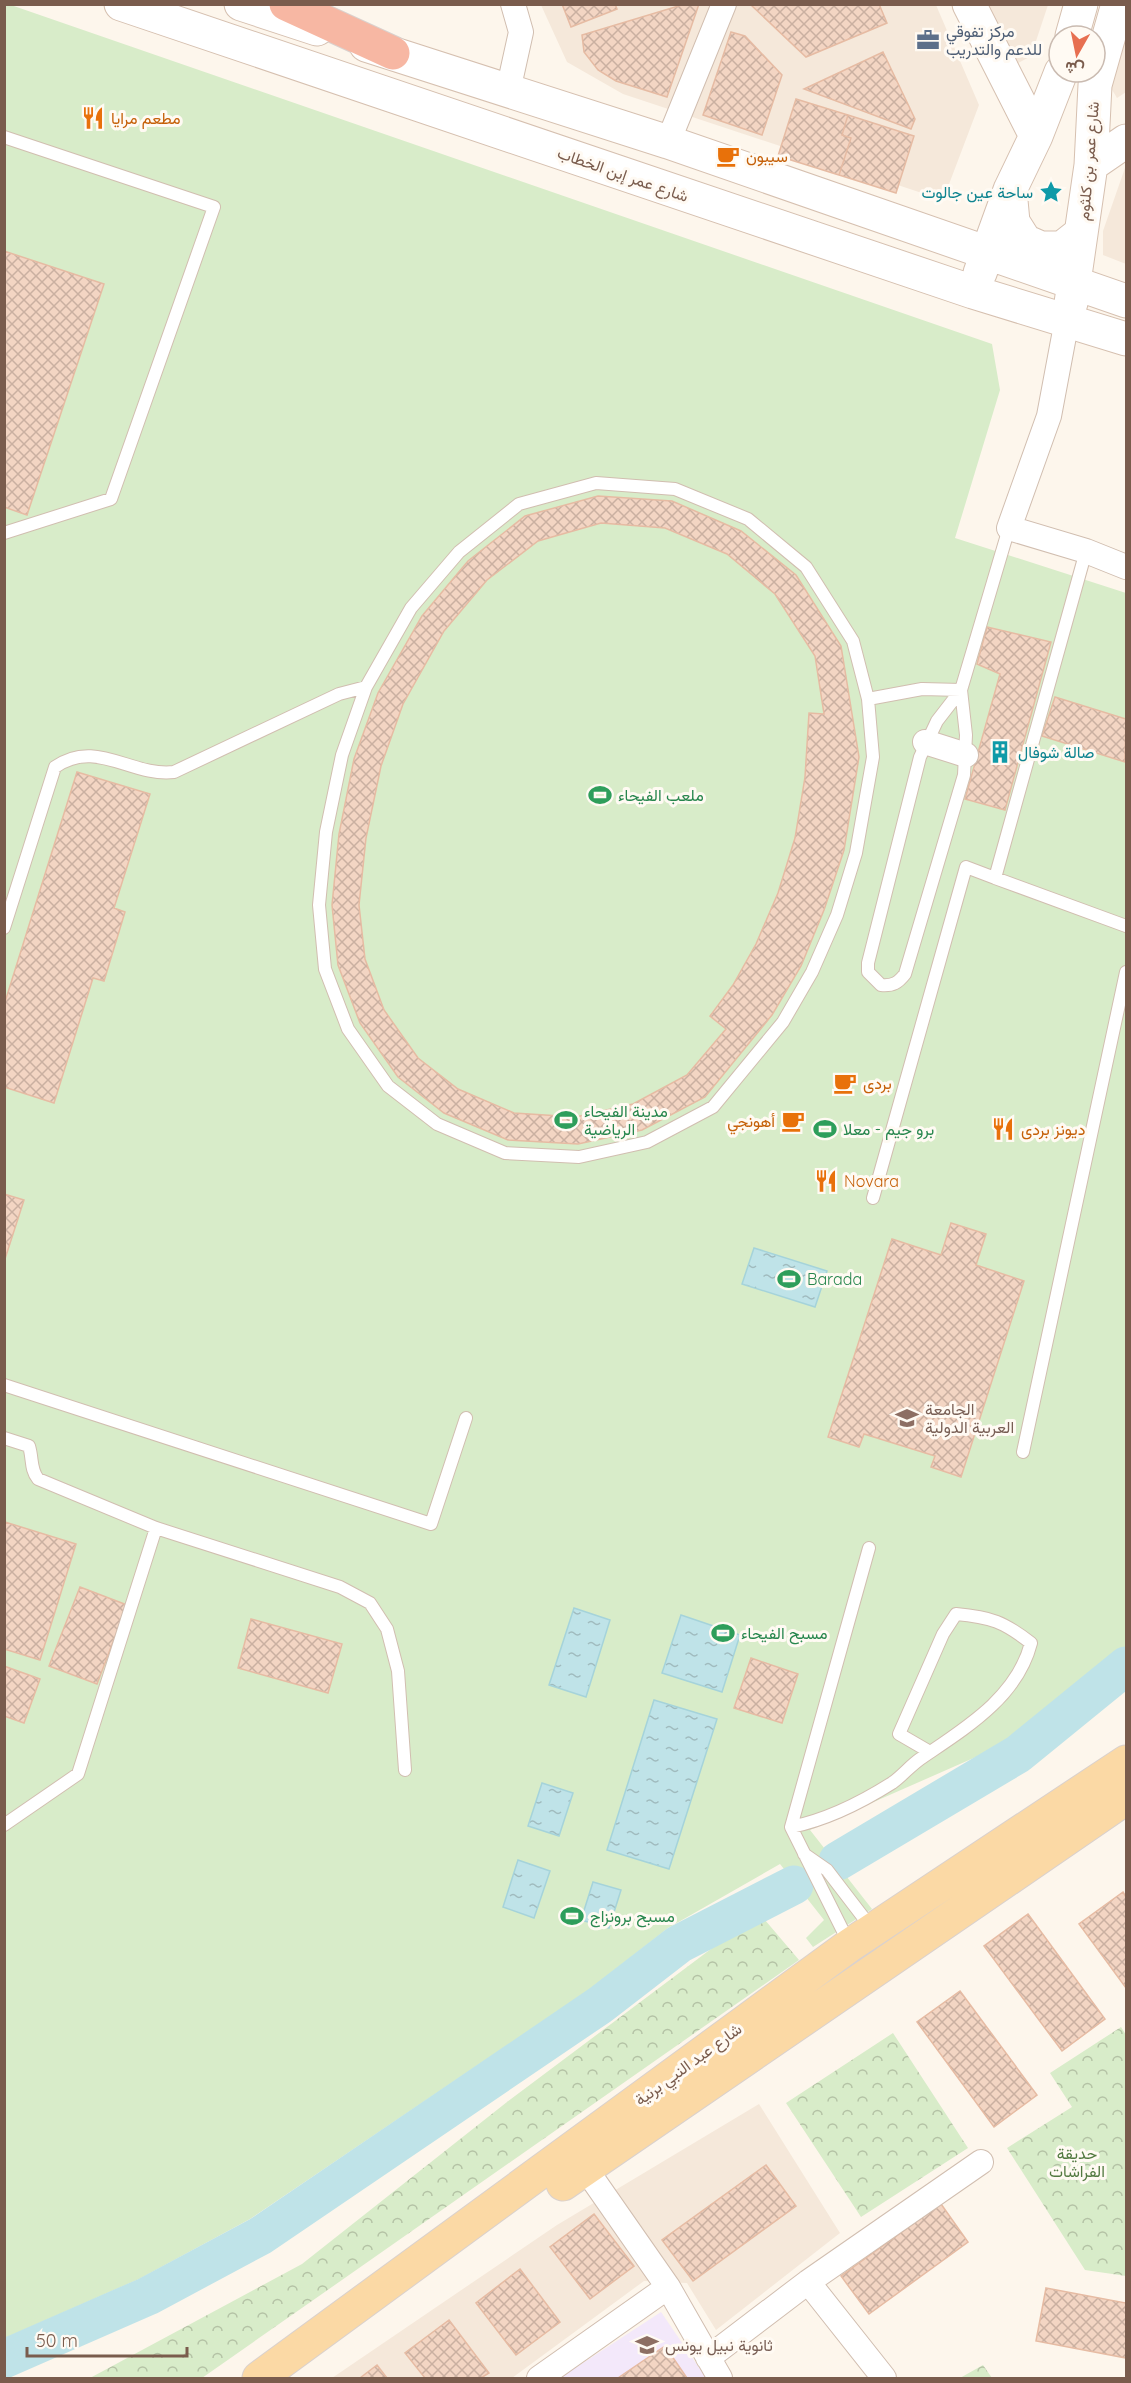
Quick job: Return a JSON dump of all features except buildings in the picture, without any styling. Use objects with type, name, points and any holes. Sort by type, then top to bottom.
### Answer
[{"type":"highway","points":[[286,4],[393,53]]},
{"type":"main road","name":"شارع عمر إبن الخطاب","points":[[121,4],[973,292],[1126,339]]},
{"type":"main road","points":[[241,4],[668,142],[1126,301]]},
{"type":"main road","points":[[969,4],[1036,136]]},
{"type":"main road","points":[[1076,24],[1082,4]]},
{"type":"main road","name":"شارع عمر بن كلثوم","points":[[1067,320],[1075,283],[1091,165],[1095,85],[1118,4]]},
{"type":"main road","points":[[973,292],[1010,190],[1036,136],[1056,84]]},
{"type":"main road","points":[[1091,165],[1126,141]]},
{"type":"main road","points":[[1010,190],[1013,222],[1025,241],[1041,248],[1062,248],[1081,233]]},
{"type":"main road","name":"شارع عبد النبي برنية","points":[[259,2379],[861,1938],[1126,1762]]},
{"type":"main road","name":"شارع عبد النبي برنية","points":[[294,2379],[585,2168],[1126,1798]]},
{"type":"street","points":[[508,91],[521,32],[513,4]]},
{"type":"street","points":[[668,142],[724,4]]},
{"type":"street","points":[[1067,320],[1049,416],[1009,528],[1086,551],[1126,567]]},
{"type":"street","points":[[926,742],[966,755]]},
{"type":"street","points":[[708,2358],[808,2282],[981,2162]]},
{"type":"street","points":[[585,2168],[668,2288],[720,2379]]},
{"type":"street","points":[[808,2282],[884,2379]]},
{"type":"street","points":[[539,2379],[668,2288]]},
{"type":"lane","points":[[4,137],[214,207],[111,499],[4,533]]},
{"type":"lane","points":[[596,483],[675,489],[748,519],[806,567],[853,641],[868,699],[873,757],[856,853],[837,915],[812,972],[783,1022],[713,1107],[647,1142],[579,1157],[505,1152],[437,1124],[388,1086],[348,1029],[325,969],[319,905],[326,832],[342,755],[366,687],[411,608],[459,552],[519,504],[596,483]]},
{"type":"lane","points":[[961,690],[966,755],[964,775],[905,974],[899,982],[891,986],[881,985],[868,972],[868,963],[926,742],[961,690],[1009,528]]},
{"type":"lane","points":[[995,878],[1086,551]]},
{"type":"lane","points":[[4,928],[9,898],[55,766],[67,758],[81,754],[158,774],[174,772],[339,694],[366,687]]},
{"type":"lane","points":[[868,699],[922,689],[961,690]]},
{"type":"lane","points":[[873,1198],[966,867],[1126,926]]},
{"type":"lane","points":[[1023,1452],[1126,972]]},
{"type":"lane","points":[[4,1385],[430,1524],[466,1418]]},
{"type":"lane","points":[[4,1438],[29,1446],[33,1456],[32,1470],[38,1479],[156,1528],[340,1587],[370,1603],[387,1629],[398,1671],[405,1770]]},
{"type":"lane","points":[[4,1825],[78,1774],[156,1528]]},
{"type":"lane","points":[[861,1938],[804,1854],[792,1827],[869,1548]]},
{"type":"lane","points":[[792,1827],[811,1823],[893,1782],[930,1752],[950,1740],[1007,1691],[1026,1664],[1031,1643],[1008,1624],[977,1616],[956,1614],[943,1634],[899,1734],[930,1752]]},
{"type":"lane","points":[[804,1854],[827,1870],[861,1938]]},
{"type":"shaded area","points":[[541,5],[936,5],[979,105],[943,200],[623,94],[567,62]]},
{"type":"shaded area","points":[[986,5],[1048,5],[1031,56],[1011,67]]},
{"type":"shaded area","points":[[1126,14],[1126,92],[1117,98],[1107,81],[1107,72]]},
{"type":"shaded area","points":[[1126,165],[1126,264],[1103,255],[1103,231]]},
{"type":"shaded area","points":[[759,2104],[840,2233],[716,2330],[687,2283],[644,2281],[512,2378],[332,2378],[557,2225]]},
{"type":"shaded area","name":"ثانوية نبيل يونس","points":[[661,2312],[706,2378],[560,2378]]},
{"type":"green space","name":"مدينة الفيحاء الرياضية","points":[[8,4],[992,344],[1000,390],[955,538],[1126,593],[1126,1647],[1010,1742],[810,1830],[872,1909],[813,1947],[806,1938],[824,1920],[780,1864],[668,1928],[589,1990],[250,2219],[139,2279],[5,2338],[4,5]]},
{"type":"green space","points":[[759,1913],[799,1960],[202,2378],[90,2378],[302,2264],[507,2102]]},
{"type":"green space","name":"حديقة الفراشات","points":[[1121,2027],[1126,2035],[1126,2276],[1085,2270],[1007,2148],[1072,2107],[1050,2073]]},
{"type":"green space","points":[[893,2033],[968,2148],[861,2217],[786,2103]]},
{"type":"green space","points":[[983,2365],[992,2378],[960,2378]]},
{"type":"water","points":[[754,1248],[827,1271],[815,1307],[742,1284]]},
{"type":"water","points":[[574,1608],[610,1620],[586,1697],[549,1685]]},
{"type":"water","points":[[681,1615],[740,1635],[722,1692],[662,1673]]},
{"type":"water","points":[[654,1700],[717,1719],[669,1869],[607,1850]]},
{"type":"water","points":[[542,1783],[573,1793],[559,1836],[528,1826]]},
{"type":"water","points":[[518,1860],[550,1871],[534,1918],[503,1907]]},
{"type":"water","points":[[593,1882],[621,1890],[609,1928],[581,1920]]},
{"type":"waterway","points":[[838,1861],[1018,1754],[1126,1666]]},
{"type":"waterway","points":[[4,2359],[148,2296],[260,2236],[600,2005],[679,1944],[794,1885]]},
{"type":"place","name":"مركز تفوقي للدعم والتدريب","points":[[928,40]]},
{"type":"place","name":"مطعم مرايا","points":[[93,118]]},
{"type":"place","name":"سيبون","points":[[728,156]]},
{"type":"place","name":"ساحة عين جالوت","points":[[1051,192]]},
{"type":"place","name":"صالة شوفال","points":[[1000,752]]},
{"type":"place","name":"ملعب الفيحاء","points":[[600,795]]},
{"type":"place","name":"بردى","points":[[845,1083]]},
{"type":"place","name":"مدينة الفيحاء الرياضية","points":[[566,1120]]},
{"type":"place","name":"أهونجي","points":[[793,1121]]},
{"type":"place","name":"برو جيم - معلا","points":[[825,1129]]},
{"type":"place","name":"ديونز بردى","points":[[1003,1129]]},
{"type":"place","name":"Novara","points":[[826,1181]]},
{"type":"place","name":"Barada","points":[[789,1279]]},
{"type":"place","name":"الجامعة العربية الدولية","points":[[907,1418]]},
{"type":"place","name":"مسبح الفيحاء","points":[[723,1633]]},
{"type":"place","name":"مسبح برونزاج","points":[[572,1916]]},
{"type":"place","name":"ثانوية نبيل يونس","points":[[647,2345]]}]
